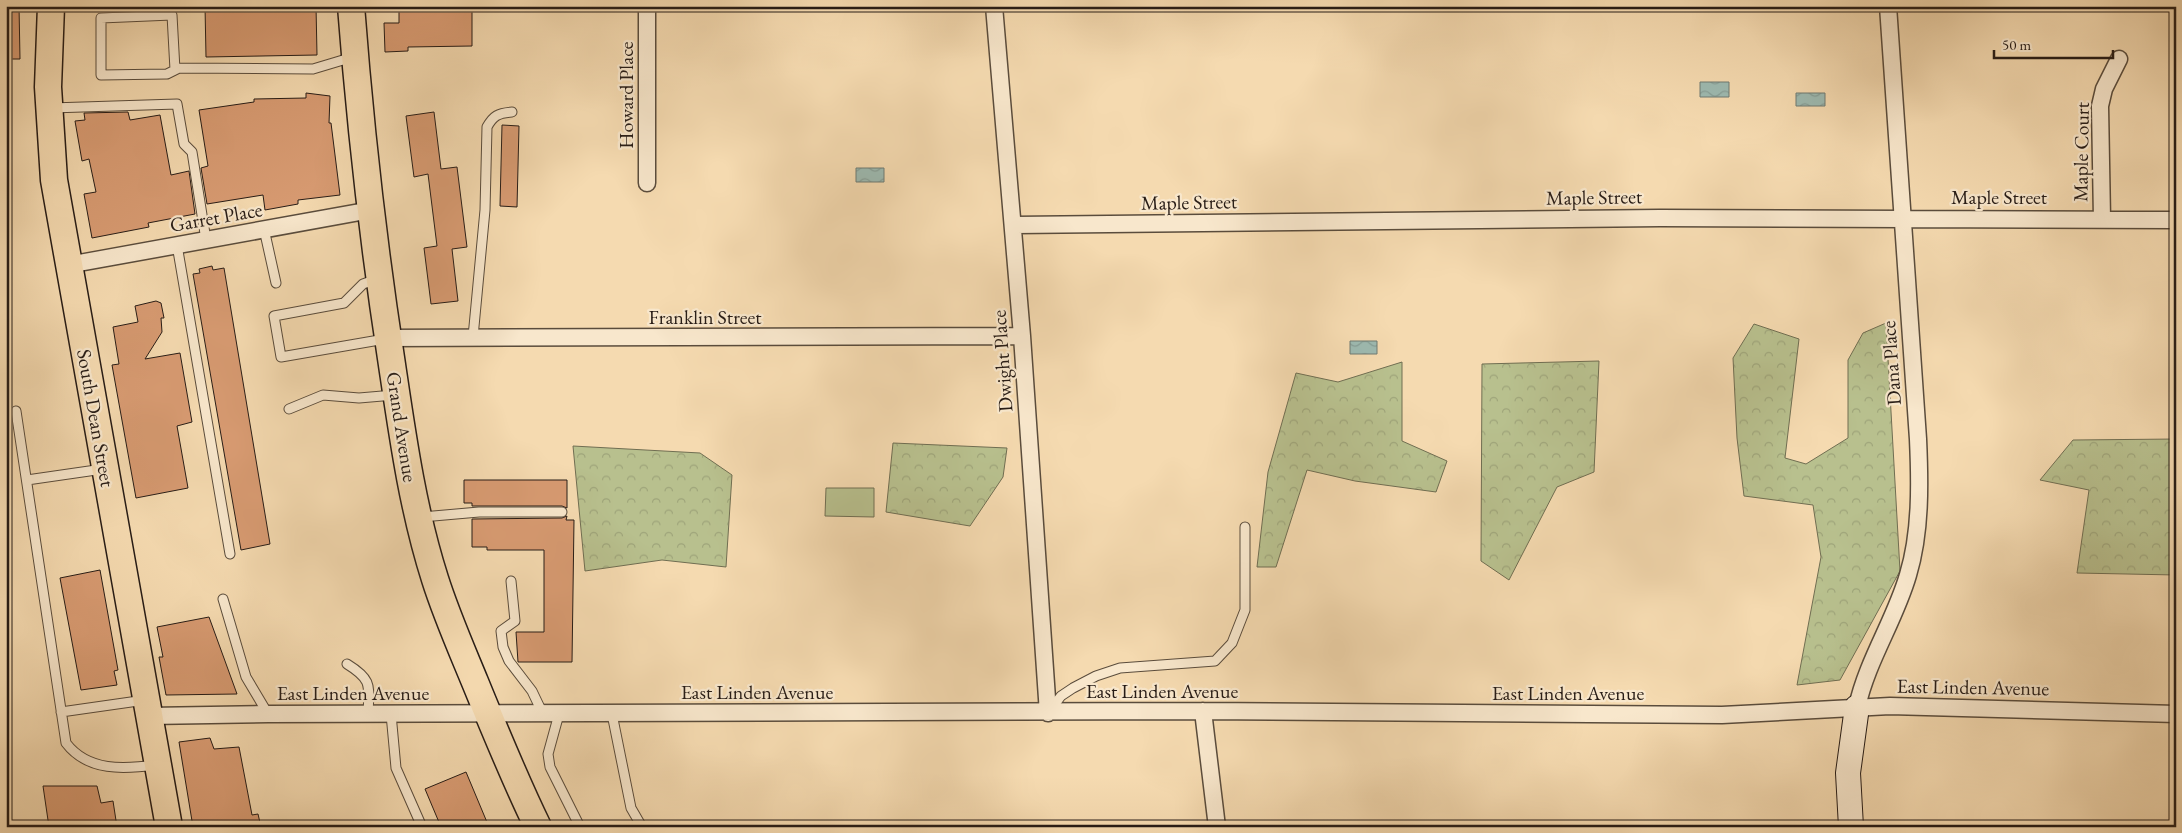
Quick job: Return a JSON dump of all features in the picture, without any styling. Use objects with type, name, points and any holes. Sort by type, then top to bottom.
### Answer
[{"type":"main road","name":"South Dean Street","points":[[51,6],[49,108],[54,180],[169,827]]},
{"type":"main road","name":"Grand Avenue","points":[[351,6],[371,210],[380,278],[396,395],[419,518],[435,579],[488,714],[538,827]]},
{"type":"street","name":"Howard Place","points":[[647,6],[647,183]]},
{"type":"street","name":"Dwight Place","points":[[994,6],[1022,336],[1048,713]]},
{"type":"street","name":"Dana Place","points":[[1857,707],[1864,684],[1909,575],[1917,517],[1918,439],[1888,6]]},
{"type":"street","name":"Maple Court","points":[[2102,219],[2100,106],[2104,89],[2119,59]]},
{"type":"street","name":"Garret Place","points":[[68,265],[371,210]]},
{"type":"street","name":"Maple Street","points":[[1013,225],[1660,218],[2176,220]]},
{"type":"street","name":"Franklin Street","points":[[388,338],[687,339],[1022,336]]},
{"type":"street","name":"East Linden Avenue","points":[[148,708],[268,714],[1048,713],[1203,711],[1722,715],[1857,707],[2176,714]]},
{"type":"street","points":[[1851,827],[1848,773],[1857,707]]},
{"type":"street","points":[[1203,711],[1217,827]]},
{"type":"lane","points":[[175,70],[172,11],[101,18],[100,73],[104,76],[167,74],[175,70],[313,69],[355,57]]},
{"type":"lane","points":[[49,108],[177,104],[184,144],[192,152],[206,240]]},
{"type":"lane","points":[[472,337],[485,210],[487,127],[492,117],[501,113],[512,112]]},
{"type":"lane","points":[[264,229],[276,283]]},
{"type":"lane","points":[[177,245],[230,554]]},
{"type":"lane","points":[[380,278],[363,284],[344,303],[274,316],[281,356],[388,338]]},
{"type":"lane","points":[[289,408],[323,394],[359,398],[396,395]]},
{"type":"lane","points":[[16,411],[66,743],[72,751],[88,761],[111,768],[157,765]]},
{"type":"lane","points":[[27,480],[105,469]]},
{"type":"lane","points":[[419,518],[479,512],[562,512]]},
{"type":"lane","points":[[1048,713],[1061,696],[1073,688],[1096,676],[1120,668],[1168,666],[1215,660],[1232,643],[1244,610],[1244,526]]},
{"type":"lane","points":[[511,580],[515,621],[501,632],[503,647],[509,661],[551,714],[548,754],[550,768],[580,827]]},
{"type":"lane","points":[[224,599],[246,677],[268,714]]},
{"type":"lane","points":[[347,664],[364,674],[369,687],[368,714]]},
{"type":"lane","points":[[61,712],[148,708]]},
{"type":"lane","points":[[391,714],[396,768],[422,827]]},
{"type":"lane","points":[[612,714],[631,808],[642,827]]},
{"type":"green space","points":[[1886,323],[1900,571],[1840,680],[1797,685],[1821,557],[1813,505],[1744,496],[1737,438],[1733,358],[1754,324],[1799,339],[1785,458],[1806,464],[1848,438],[1848,360],[1863,333]]},
{"type":"green space","points":[[1599,361],[1594,472],[1557,487],[1509,580],[1481,561],[1482,364]]},
{"type":"green space","points":[[1402,362],[1402,441],[1447,461],[1436,492],[1355,481],[1307,470],[1276,567],[1257,567],[1268,472],[1296,373],[1338,382]]},
{"type":"green space","points":[[2176,439],[2176,575],[2077,573],[2089,490],[2040,480],[2073,440]]},
{"type":"green space","points":[[893,443],[1007,448],[1003,477],[970,526],[886,512]]},
{"type":"green space","points":[[573,446],[700,453],[732,475],[726,567],[662,560],[585,571]]},
{"type":"green space","points":[[826,488],[874,488],[874,517],[825,516]]},
{"type":"water","points":[[1700,82],[1729,82],[1729,97],[1700,97]]},
{"type":"water","points":[[1796,93],[1825,93],[1825,106],[1796,106]]},
{"type":"water","points":[[856,168],[884,168],[884,182],[856,182]]},
{"type":"water","points":[[1350,341],[1377,341],[1377,354],[1350,354]]},
{"type":"building","points":[[6,6],[19,6],[20,59],[6,59]]},
{"type":"building","points":[[205,6],[316,6],[317,55],[206,57]]},
{"type":"building","points":[[399,6],[472,6],[472,46],[408,47],[408,51],[385,52],[384,23],[399,23]]},
{"type":"building","points":[[306,93],[330,96],[329,123],[331,123],[340,195],[298,200],[298,204],[265,210],[263,195],[207,204],[201,168],[208,166],[199,110],[254,102],[254,99],[306,98]]},
{"type":"building","points":[[128,112],[130,120],[160,115],[171,175],[189,171],[195,214],[148,223],[149,227],[92,238],[84,194],[96,192],[89,159],[82,161],[75,121],[85,120],[84,113]]},
{"type":"building","points":[[434,112],[441,169],[457,167],[467,247],[452,249],[458,301],[431,304],[424,248],[437,246],[428,174],[414,177],[406,116]]},
{"type":"building","points":[[502,125],[519,126],[517,207],[500,206]]},
{"type":"building","points":[[212,266],[213,270],[224,268],[270,544],[241,550],[193,274],[200,273],[199,269]]},
{"type":"building","points":[[156,301],[161,303],[164,318],[161,318],[162,332],[145,359],[180,353],[192,422],[177,426],[188,488],[136,498],[112,365],[119,364],[113,327],[138,322],[135,306]]},
{"type":"building","points":[[464,480],[567,480],[567,508],[562,506],[472,506],[472,503],[464,503]]},
{"type":"building","points":[[567,516],[566,520],[574,520],[572,662],[518,662],[516,632],[544,632],[544,550],[487,550],[487,547],[472,547],[472,519],[562,518]]},
{"type":"building","points":[[100,570],[118,670],[114,671],[117,685],[81,690],[60,578]]},
{"type":"building","points":[[209,617],[237,694],[166,695],[159,657],[163,657],[157,627]]},
{"type":"building","points":[[210,738],[214,749],[239,747],[252,815],[258,814],[261,827],[193,827],[179,742]]},
{"type":"building","points":[[466,772],[489,827],[441,827],[425,789]]},
{"type":"building","points":[[43,786],[97,786],[101,803],[113,801],[117,827],[49,827]]}]
